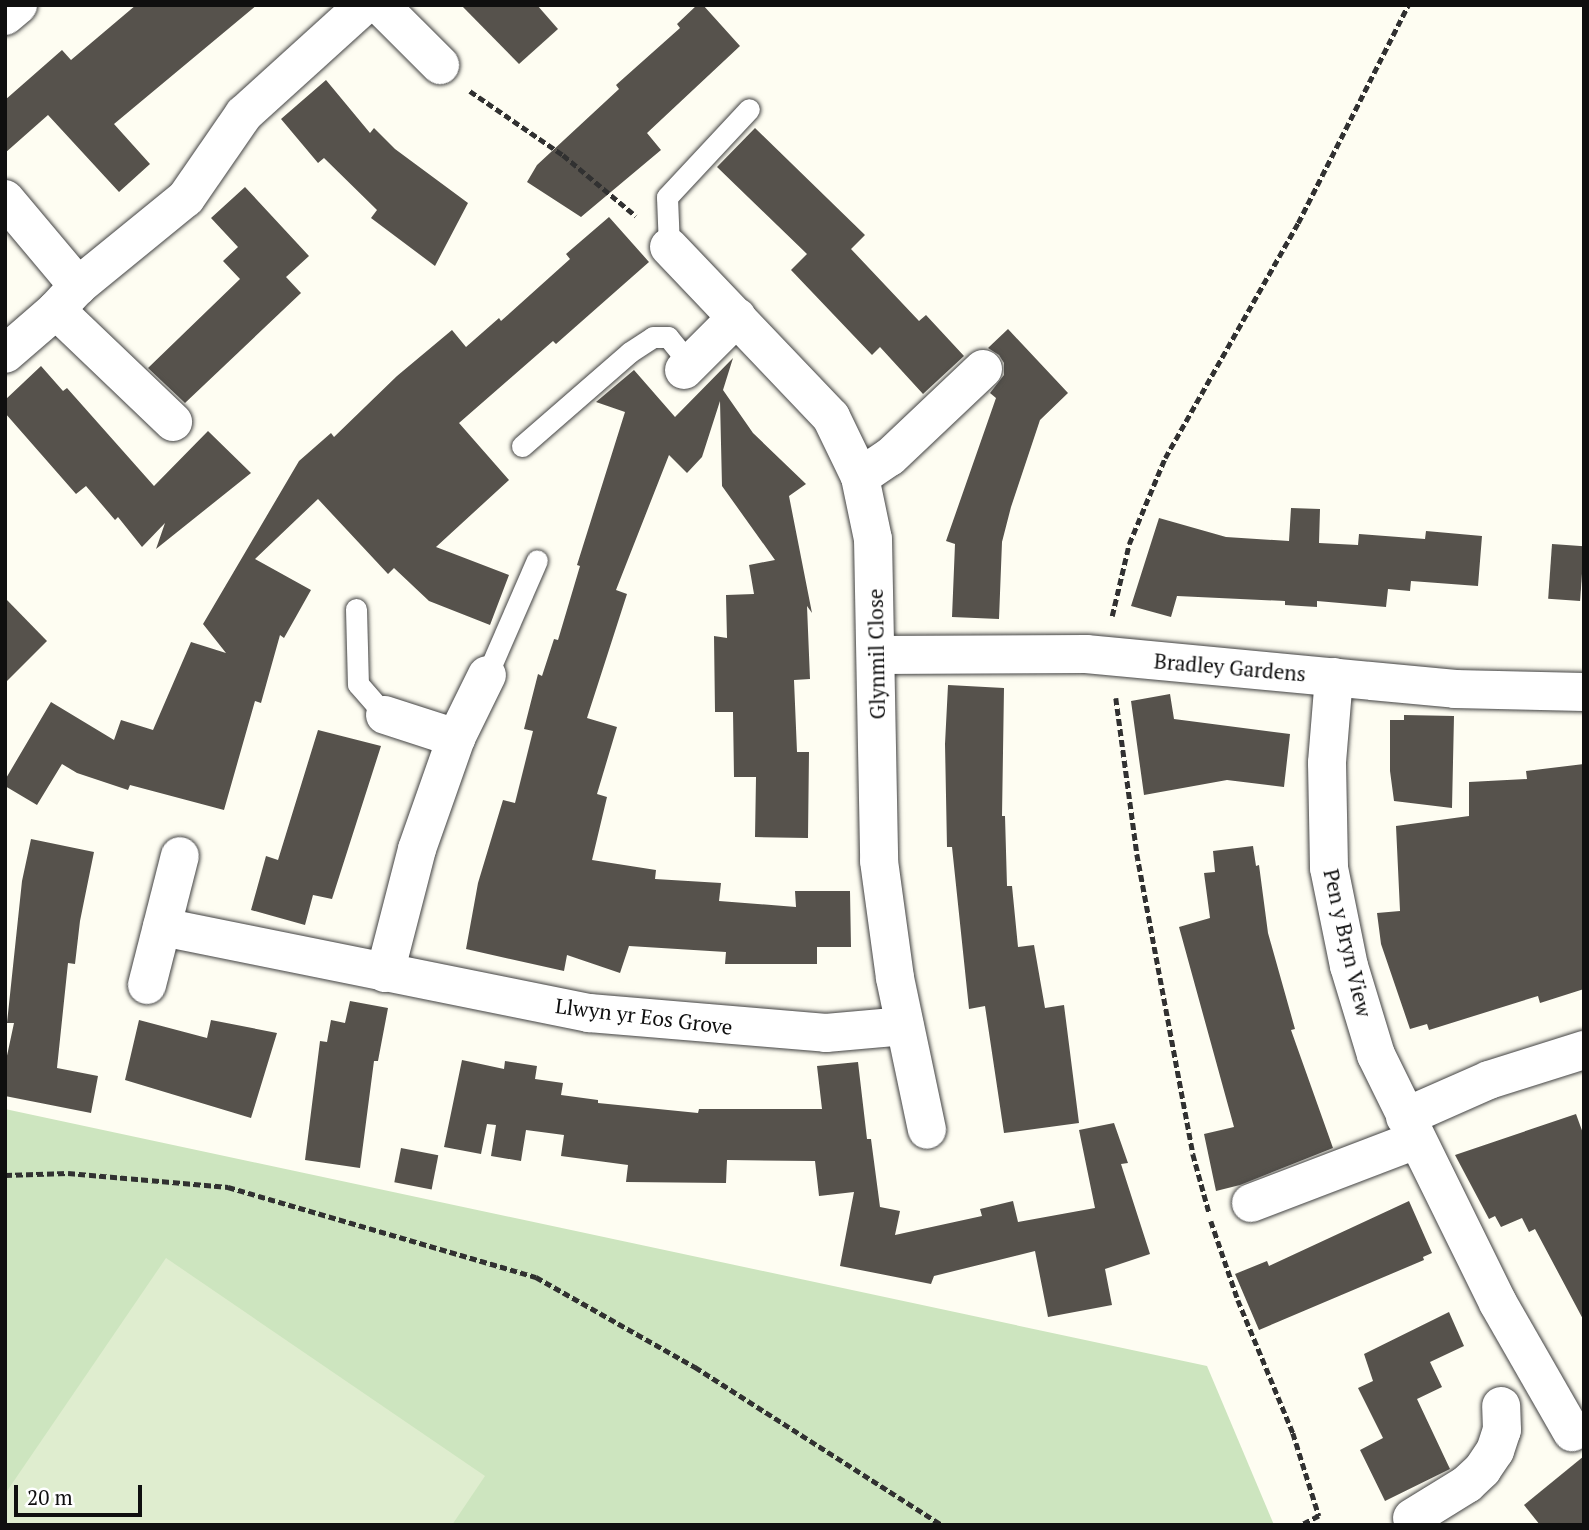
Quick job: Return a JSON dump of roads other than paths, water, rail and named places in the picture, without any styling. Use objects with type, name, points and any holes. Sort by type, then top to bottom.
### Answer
[{"type":"street","points":[[5,16],[18,5]]},
{"type":"street","points":[[5,354],[186,198],[244,114],[364,5]]},
{"type":"street","points":[[380,5],[440,65]]},
{"type":"street","points":[[5,199],[67,298],[173,422]]},
{"type":"street","name":"Glynmil Close","points":[[669,247],[831,417],[860,477],[873,540],[879,861],[905,1026],[926,1130]]},
{"type":"street","points":[[687,367],[737,317]]},
{"type":"street","points":[[860,477],[890,457],[983,369]]},
{"type":"street","name":"Bradley Gardens","points":[[877,655],[1109,656],[1455,689],[1584,692]]},
{"type":"street","points":[[385,973],[417,849],[456,738],[487,675]]},
{"type":"street","name":"Pen y Bryn View","points":[[1334,677],[1327,763],[1329,868],[1349,966],[1376,1055],[1498,1303],[1572,1432]]},
{"type":"street","points":[[385,715],[456,738]]},
{"type":"street","points":[[147,985],[180,856]]},
{"type":"street","name":"Llwyn yr Eos Grove","points":[[162,927],[589,1013],[826,1033],[905,1026]]},
{"type":"street","points":[[1251,1203],[1410,1128],[1489,1080],[1584,1051]]},
{"type":"street","points":[[1412,1518],[1467,1484],[1482,1470],[1495,1451],[1502,1430],[1489,1413],[1543,1381]]},
{"type":"lane","points":[[669,247],[667,197],[749,109]]},
{"type":"lane","points":[[522,446],[630,352],[653,337],[668,337],[687,367]]},
{"type":"lane","points":[[487,675],[537,560]]},
{"type":"lane","points":[[356,609],[358,684],[385,715]]}]
